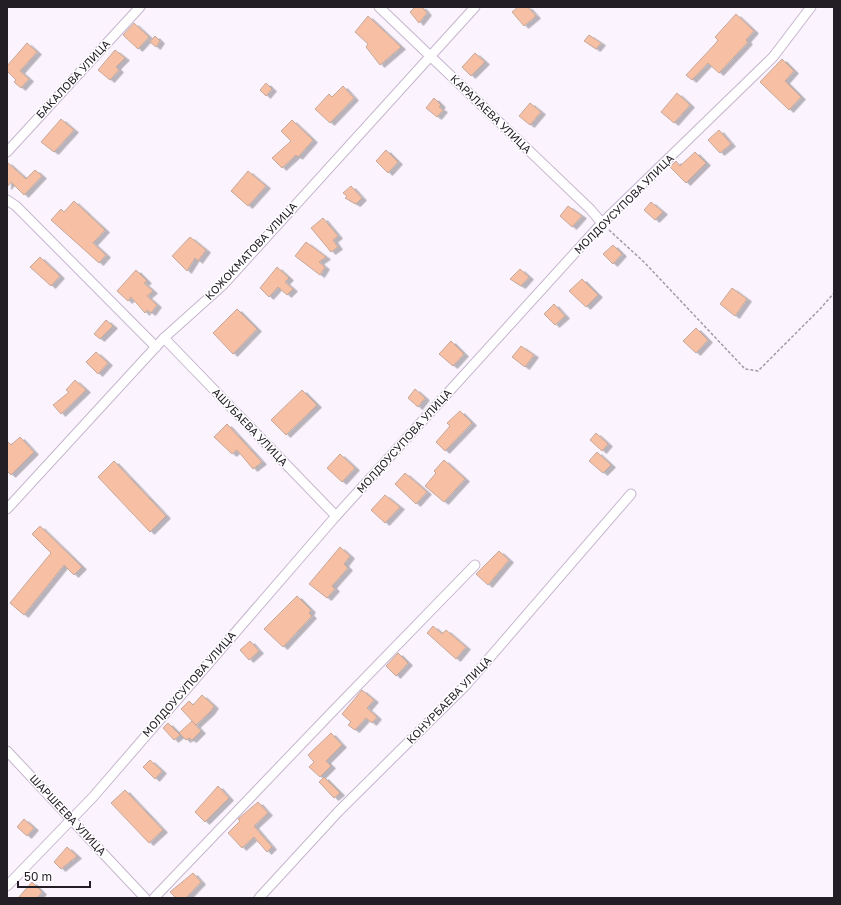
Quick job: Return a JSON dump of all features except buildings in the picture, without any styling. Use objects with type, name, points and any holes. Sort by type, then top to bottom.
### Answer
[{"type":"street","name":"БАКАЛОВА УЛИЦА","points":[[7,152],[140,7]]},
{"type":"street","name":"КАРАЛАЕВА УЛИЦА","points":[[379,7],[590,209],[602,223]]},
{"type":"street","name":"КОЖОКМАТОВА УЛИЦА","points":[[7,509],[164,338],[223,285],[429,55],[475,7]]},
{"type":"street","name":"МОЛДОУСУПОВА УЛИЦА","points":[[7,886],[72,818],[336,516],[602,223],[773,57],[811,7]]},
{"type":"street","points":[[7,200],[16,206],[156,347]]},
{"type":"street","name":"АШУБАЕВА УЛИЦА","points":[[164,338],[336,516]]},
{"type":"street","name":"КОНУРБАЕВА УЛИЦА","points":[[259,898],[338,812],[466,685],[631,494]]},
{"type":"street","points":[[154,898],[327,716],[475,565]]},
{"type":"street","name":"ШАРШЕЕВА УЛИЦА","points":[[7,751],[146,898]]},
{"type":"path","points":[[602,223],[644,262],[745,369],[758,371],[834,293]]}]
